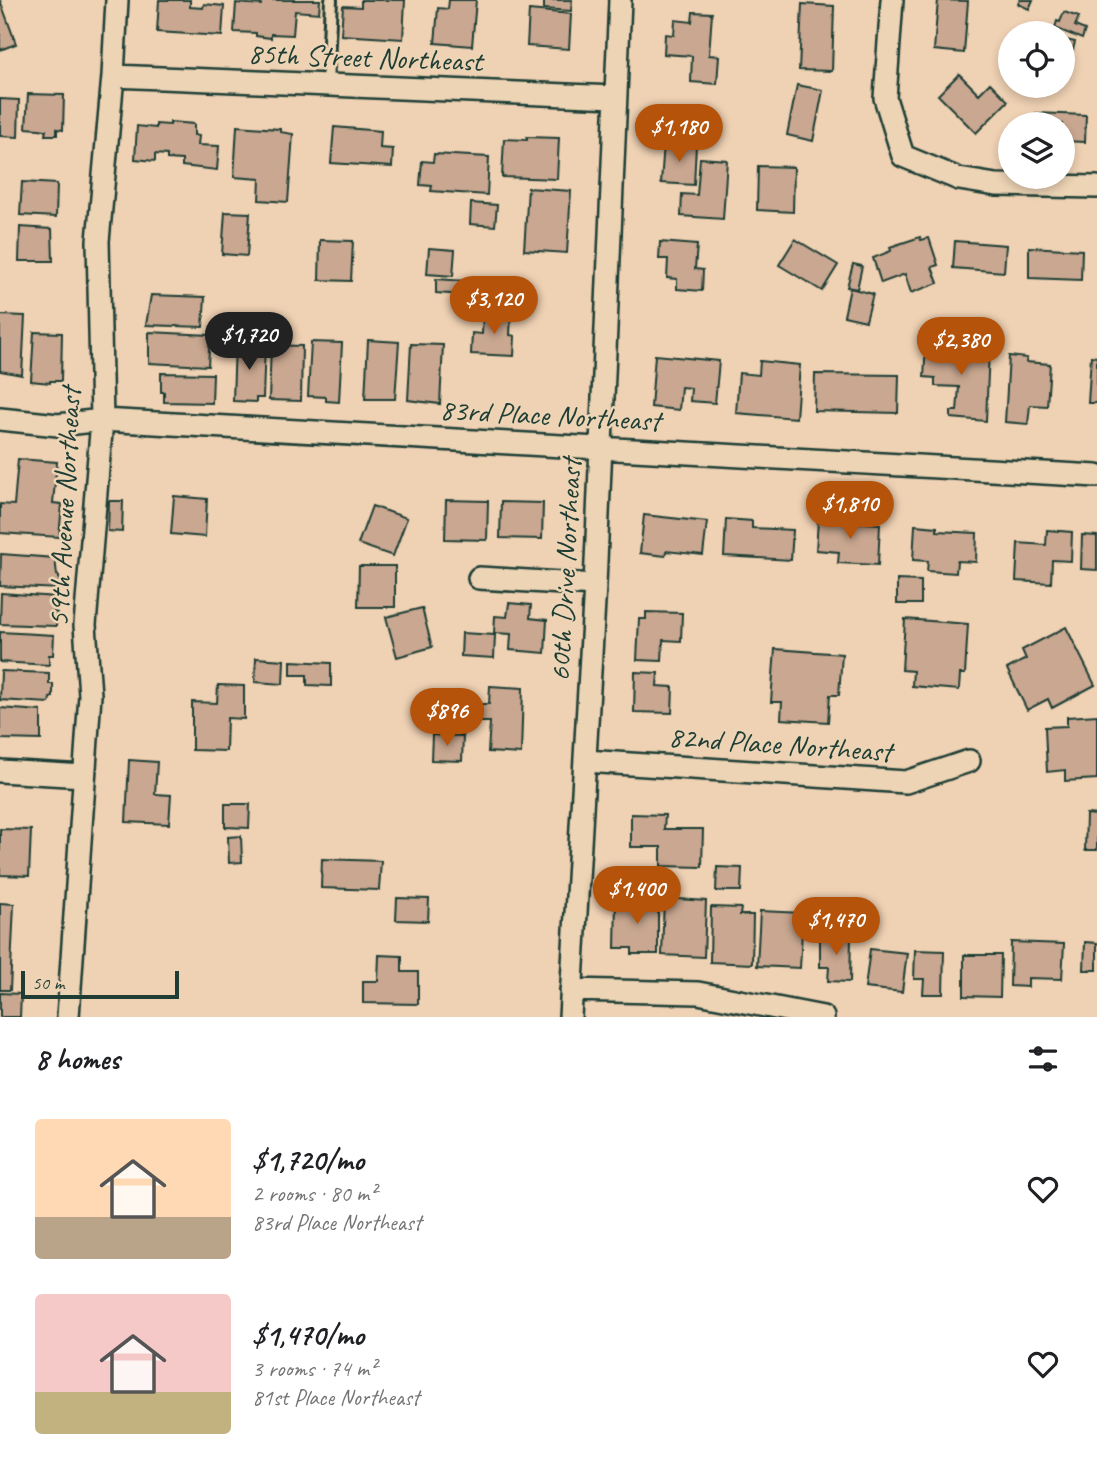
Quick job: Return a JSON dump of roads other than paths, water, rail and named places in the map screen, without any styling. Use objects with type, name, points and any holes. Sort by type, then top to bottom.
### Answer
[{"type":"street","name":"59th Avenue Northeast","points":[[68,1017],[90,695],[85,625],[102,420],[98,241],[117,0]]},
{"type":"street","name":"60th Drive Northeast","points":[[570,1017],[595,585],[620,0]]},
{"type":"street","points":[[892,0],[884,98],[903,156],[959,179],[996,185],[1097,187]]},
{"type":"street","name":"85th Street Northeast","points":[[113,76],[615,97]]},
{"type":"street","name":"83rd Place Northeast","points":[[0,419],[58,425],[102,420],[1097,476]]},
{"type":"street","points":[[479,578],[595,585]]},
{"type":"street","name":"82nd Place Northeast","points":[[585,761],[906,782],[969,761]]},
{"type":"street","points":[[0,771],[84,776]]},
{"type":"street","points":[[571,990],[698,993],[823,1017]]},
{"type":"lane","points":[[327,86],[331,0]]}]
